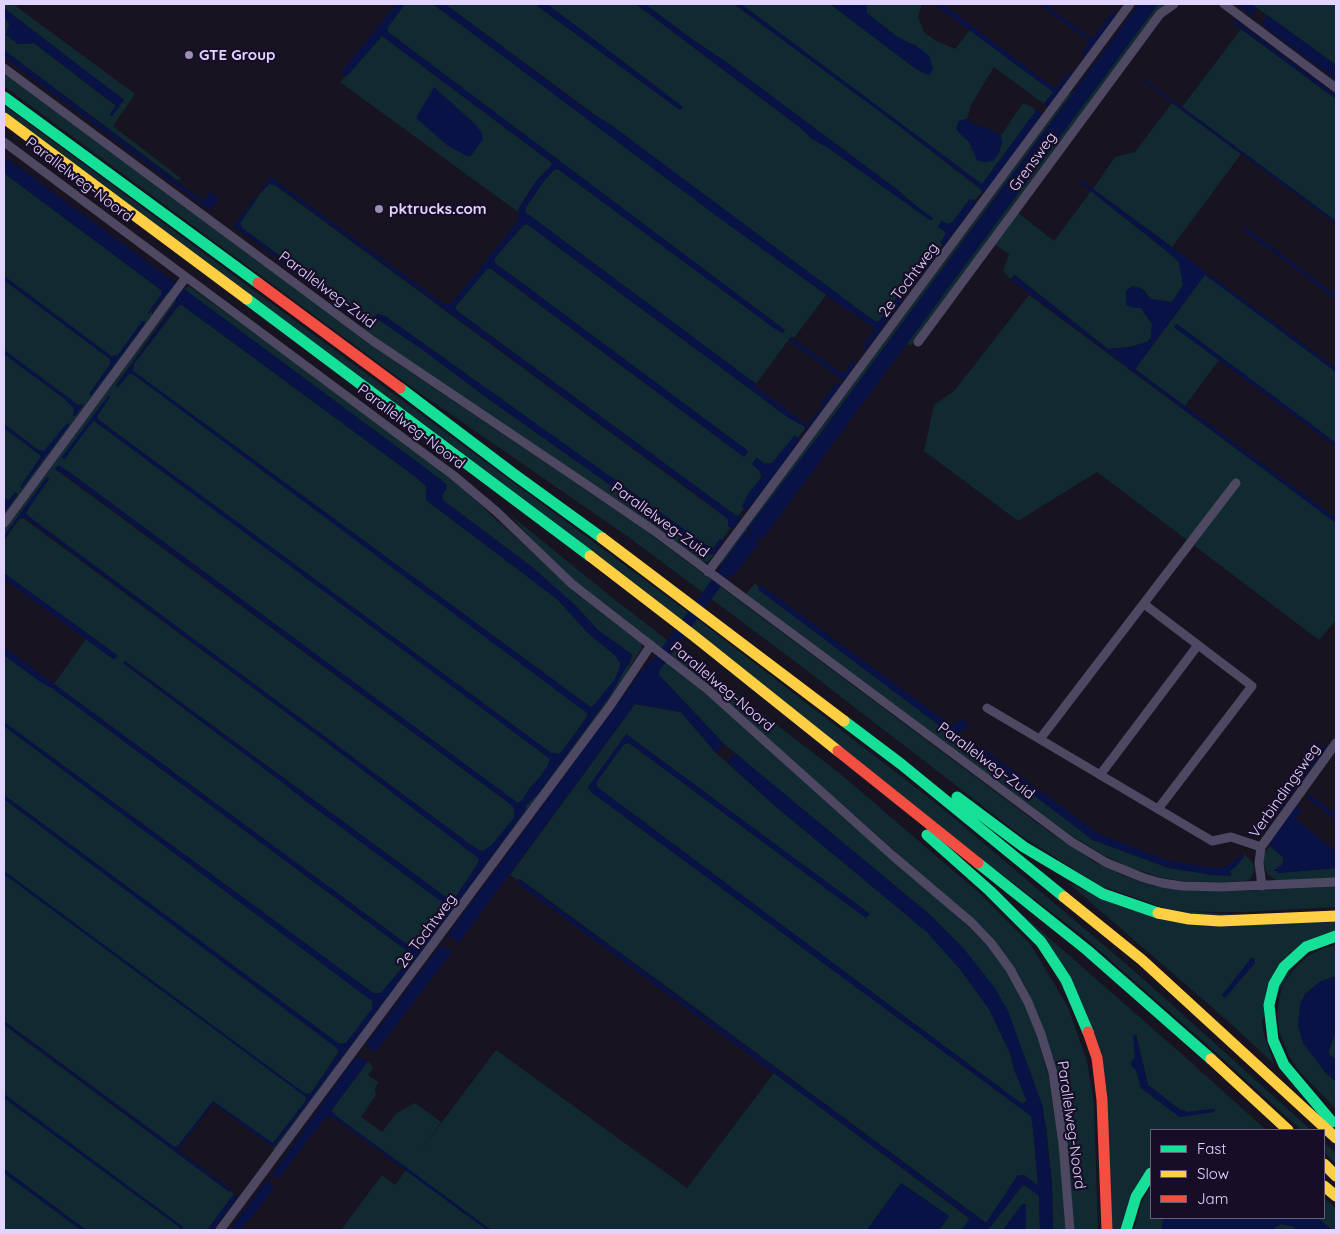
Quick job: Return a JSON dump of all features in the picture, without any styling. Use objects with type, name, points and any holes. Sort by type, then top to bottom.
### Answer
[{"type":"highway","points":[[4,97],[199,242],[401,388],[515,476],[711,620],[901,764],[1142,960],[1336,1138]]},
{"type":"highway","points":[[4,118],[580,548],[694,636],[1087,950],[1192,1041],[1287,1129]]},
{"type":"highway","points":[[901,764],[924,771],[1024,847],[1103,894],[1149,911],[1190,919],[1220,921],[1336,916]]},
{"type":"highway","points":[[864,770],[873,788],[990,891],[1041,942],[1066,980],[1084,1020],[1097,1058],[1105,1146],[1107,1230]]},
{"type":"highway","points":[[1336,936],[1306,947],[1284,967],[1274,984],[1269,1004],[1269,1014],[1273,1040],[1284,1064],[1336,1127]]},
{"type":"highway","points":[[1325,1165],[1336,1176]]},
{"type":"highway","points":[[1126,1230],[1136,1197],[1150,1175]]},
{"type":"highway","points":[[1325,1187],[1336,1196]]},
{"type":"street","name":"2e Tochtweg","points":[[710,573],[1130,4]]},
{"type":"street","name":"Grensweg","points":[[918,342],[1160,14],[1174,4]]},
{"type":"street","points":[[1224,4],[1336,88]]},
{"type":"street","name":"Parallelweg-Zuid","points":[[4,68],[373,342],[590,486],[1064,836],[1107,862],[1144,878],[1162,883],[1182,886],[1262,886],[1336,882]]},
{"type":"street","name":"Parallelweg-Noord","points":[[4,142],[185,279],[454,475],[497,512],[572,584],[707,689],[892,855],[957,910],[991,943],[1021,988],[1034,1014],[1053,1073],[1070,1230]]},
{"type":"street","points":[[4,522],[185,279]]},
{"type":"street","points":[[1040,739],[1236,483]]},
{"type":"street","points":[[1144,604],[1252,686],[1158,809]]},
{"type":"street","points":[[1100,775],[1198,645]]},
{"type":"street","name":"2e Tochtweg","points":[[220,1230],[654,647]]},
{"type":"street","points":[[987,708],[1212,841],[1231,837],[1261,847]]},
{"type":"street","name":"Verbindingsweg","points":[[1262,886],[1259,863],[1261,847],[1336,742]]},
{"type":"shaded area","points":[[4,4],[13,4],[135,94],[113,126],[182,179],[177,180],[4,50],[4,16],[10,24],[18,44],[34,43],[116,106],[110,114],[112,116],[124,100],[4,8]]},
{"type":"shaded area","points":[[396,4],[405,4],[388,27],[388,32],[785,330],[783,333],[774,328],[558,169],[554,170],[544,181],[526,207],[525,212],[756,384],[755,386],[807,425],[820,409],[822,411],[807,430],[527,224],[523,225],[494,259],[495,263],[748,451],[744,457],[492,269],[487,269],[455,307],[461,314],[735,515],[739,515],[740,518],[734,528],[728,526],[728,519],[704,500],[276,185],[269,184],[261,190],[271,177],[444,304],[451,304],[518,221],[519,208],[537,180],[552,165],[550,161],[382,36],[347,76],[343,74],[343,70]]},
{"type":"shaded area","points":[[405,4],[433,4],[827,294],[794,338],[790,338],[756,384],[525,212],[526,207],[544,181],[554,170],[558,169],[774,328],[783,333],[785,330],[388,32],[388,27]]},
{"type":"shaded area","points":[[433,4],[445,4],[590,112],[614,127],[854,306],[850,312],[722,220]]},
{"type":"shaded area","points":[[445,4],[535,4],[680,110],[683,107],[547,4],[636,4],[802,129],[812,139],[827,147],[930,220],[933,220],[899,191],[645,4],[734,4],[886,116],[982,192],[975,200],[970,199],[952,223],[948,224],[941,221],[938,227],[946,232],[941,242],[942,245],[933,256],[930,256],[917,274],[906,273],[902,278],[910,287],[904,296],[900,294],[879,321],[875,321],[855,307],[854,309],[854,306]]},
{"type":"shaded area","points":[[535,4],[547,4],[683,107],[680,110]]},
{"type":"shaded area","points":[[636,4],[645,4],[726,62],[899,191],[933,218],[933,220],[930,220],[827,147],[812,139],[802,129]]},
{"type":"shaded area","points":[[734,4],[741,4],[982,184],[1037,109],[1042,114],[1042,117],[986,191],[982,192],[979,187],[886,116]]},
{"type":"shaded area","points":[[741,4],[830,4],[916,69],[929,75],[916,45],[896,36],[867,13],[866,4],[922,4],[918,17],[924,32],[936,41],[955,49],[970,30],[1053,92],[1044,104],[994,67],[971,105],[967,119],[959,121],[972,151],[1002,143],[1000,137],[1023,103],[1031,106],[1036,111],[982,185]]},
{"type":"shaded area","points":[[830,4],[867,4],[867,13],[896,36],[921,49],[930,57],[933,69],[929,75],[916,69]]},
{"type":"shaded area","points":[[934,4],[943,4],[1056,89],[1069,72],[1072,74],[1048,107],[1045,106],[1044,104],[1053,92]]},
{"type":"shaded area","points":[[1039,4],[1045,4],[1092,39],[1113,12],[1116,15],[1086,56],[1082,53],[1089,41]]},
{"type":"shaded area","points":[[1139,4],[1158,4],[762,540],[758,537],[755,539],[760,543],[735,574],[727,578],[659,671],[659,675],[723,743],[716,753],[681,712],[635,704],[459,943],[450,937],[449,933],[642,670],[656,656],[745,532],[750,535],[752,533],[747,529],[818,437]]},
{"type":"shaded area","points":[[1158,4],[1168,4],[911,346],[907,343]]},
{"type":"shaded area","points":[[1236,4],[1252,4],[1257,8],[1252,15]]},
{"type":"shaded area","points":[[1252,4],[1336,4],[1336,65],[1267,15]]},
{"type":"shaded area","points":[[4,8],[124,100],[112,116],[110,115],[116,105],[34,43],[18,44],[6,35],[9,24],[4,16]]},
{"type":"shaded area","points":[[1267,15],[1336,65],[1336,79],[1274,34],[1262,23]]},
{"type":"shaded area","points":[[1234,19],[1336,95],[1336,99],[1232,22]]},
{"type":"shaded area","points":[[1241,29],[1336,99],[1336,221],[1182,107]]},
{"type":"shaded area","points":[[382,36],[552,163],[537,180],[518,212],[340,82]]},
{"type":"shaded area","points":[[4,50],[203,201],[210,192],[219,198],[211,210],[4,57]]},
{"type":"shaded area","points":[[4,73],[397,363],[638,525],[1048,831],[1095,862],[1143,883],[1161,887],[1244,891],[1336,886],[1336,907],[1244,912],[1170,910],[1099,885],[1023,837],[797,663],[627,536],[407,384],[4,86]]},
{"type":"shaded area","points":[[1144,79],[1336,221],[1336,224],[1143,81]]},
{"type":"shaded area","points":[[434,87],[474,123],[482,133],[483,139],[471,156],[467,156],[448,146],[416,118]]},
{"type":"shaded area","points":[[1073,92],[722,564],[721,562],[1068,95]]},
{"type":"shaded area","points":[[1172,103],[1241,154],[1172,247],[1093,189],[1115,157],[1135,152]]},
{"type":"shaded area","points":[[4,105],[704,624],[942,808],[1139,975],[1310,1129],[1300,1129],[1084,937],[4,112]]},
{"type":"shaded area","points":[[967,119],[1000,135],[1002,142],[999,153],[993,161],[984,162],[977,160],[970,143],[956,128],[959,121]]},
{"type":"shaded area","points":[[4,156],[176,283],[176,286],[181,290],[184,289],[443,481],[447,485],[442,495],[443,500],[531,566],[574,604],[599,631],[632,655],[609,697],[538,794],[526,805],[526,809],[455,907],[276,1145],[271,1146],[213,1103],[178,1150],[232,1190],[230,1192],[4,1024],[4,1021],[173,1146],[177,1147],[213,1101],[273,1143],[305,1102],[306,1097],[4,874],[4,871],[304,1093],[311,1093],[338,1054],[338,1049],[4,799],[4,795],[340,1044],[346,1043],[372,1009],[372,1001],[4,726],[4,722],[373,993],[381,993],[406,963],[409,952],[52,688],[42,683],[4,655],[4,647],[409,946],[414,948],[421,944],[445,910],[445,904],[123,663],[124,661],[447,898],[452,899],[457,895],[479,861],[478,858],[326,742],[27,519],[19,519],[4,540],[4,536],[47,477],[49,479],[26,513],[28,516],[471,845],[482,851],[492,845],[514,818],[514,808],[509,803],[66,475],[55,469],[58,465],[69,472],[518,803],[540,777],[550,759],[94,421],[64,460],[62,457],[109,395],[110,397],[98,415],[97,418],[100,421],[551,753],[560,754],[588,714],[133,374],[129,374],[118,387],[116,386],[170,312],[176,302],[175,296],[167,293],[149,314],[162,294],[161,290],[4,173]],"holes":[[[179,305],[182,305],[417,478],[426,486],[426,500],[557,599],[589,634],[616,656],[620,663],[615,679],[596,703],[592,707],[589,706],[133,371],[134,364]]]},
{"type":"shaded area","points":[[4,173],[161,290],[162,294],[152,307],[152,314],[167,293],[171,293],[4,519],[4,513],[18,494],[15,492],[9,501],[4,499],[4,428],[41,457],[46,450],[38,450],[4,424],[4,354],[65,399],[74,408],[74,416],[81,404],[78,405],[4,350],[4,280],[110,359],[111,363],[89,394],[145,322],[142,322],[118,355],[111,356],[4,276]]},
{"type":"shaded area","points":[[1081,180],[1336,368],[1336,372],[1205,275],[1135,369],[1336,518],[1336,523],[1011,280],[1014,275],[1108,349],[1130,347],[1147,342],[1151,338],[1152,324],[1141,308],[1126,305],[1126,291],[1132,286],[1140,288],[1151,299],[1172,302],[1183,285],[1179,262],[1079,182]]},
{"type":"shaded area","points":[[272,183],[728,519],[728,526],[730,528],[722,540],[720,539],[712,550],[385,316],[378,315],[367,320],[242,228],[240,223],[258,196]]},
{"type":"shaded area","points":[[1091,191],[1179,261],[1183,285],[1172,302],[1151,299],[1143,289],[1133,286],[1135,308],[1141,308],[1152,324],[1151,338],[1147,342],[1130,347],[1108,349],[1015,275],[1010,279],[1003,271],[1009,254],[994,244],[1017,212],[1054,241]]},
{"type":"shaded area","points":[[257,195],[258,197],[240,223],[242,228],[367,320],[378,314],[385,316],[712,549],[720,539],[723,542],[715,553],[709,555],[379,320],[371,325],[368,324],[236,228],[234,226],[237,221]]},
{"type":"shaded area","points":[[970,199],[976,201],[975,204],[945,245],[942,245],[941,242],[946,232],[938,227],[941,221],[948,224],[952,222]]},
{"type":"shaded area","points":[[527,224],[789,418],[804,426],[805,428],[798,438],[795,436],[772,463],[765,464],[757,458],[752,464],[760,471],[761,478],[749,493],[742,506],[744,509],[739,515],[735,515],[456,310],[455,307],[458,303],[487,269],[491,269],[744,457],[748,451],[495,263],[494,260],[506,244]]},
{"type":"shaded area","points":[[1245,227],[1336,295],[1336,299],[1243,230]]},
{"type":"shaded area","points":[[930,255],[935,258],[911,288],[902,278],[906,273],[917,274]]},
{"type":"shaded area","points":[[1205,274],[1336,372],[1336,443],[1177,324],[1174,327],[1219,360],[1185,406],[1135,369]]},
{"type":"shaded area","points":[[4,276],[111,356],[118,355],[142,321],[145,321],[144,325],[91,396],[89,394],[111,363],[110,359],[4,280]]},
{"type":"shaded area","points":[[189,286],[448,475],[576,593],[641,643],[642,648],[616,694],[275,1151],[272,1149],[274,1146],[455,907],[526,809],[526,805],[538,794],[609,697],[624,669],[630,663],[632,654],[599,631],[574,604],[450,507],[443,500],[442,494],[344,408],[184,289]]},
{"type":"shaded area","points":[[900,293],[904,298],[867,349],[864,350],[863,347],[875,329],[851,312],[855,307],[874,321],[879,321]]},
{"type":"shaded area","points":[[1029,295],[1336,523],[1336,620],[1319,640],[1097,472],[1018,521],[924,451],[934,405],[955,390]]},
{"type":"shaded area","points":[[176,296],[176,301],[116,385],[117,387],[129,374],[133,374],[587,711],[587,717],[560,754],[551,753],[100,421],[97,418],[99,412],[63,459],[94,421],[516,733],[550,759],[540,777],[518,804],[69,472],[58,466],[55,469],[509,803],[514,808],[514,818],[486,851],[482,852],[471,845],[28,516],[26,513],[49,479],[47,477],[4,536],[4,526]]},
{"type":"shaded area","points":[[179,305],[182,305],[417,478],[426,486],[426,500],[557,599],[589,634],[616,656],[620,663],[615,679],[596,703],[592,707],[589,706],[133,371],[134,364]]},
{"type":"shaded area","points":[[377,320],[423,350],[490,400],[709,555],[715,553],[708,562],[701,561],[629,508],[410,362],[363,328]]},
{"type":"shaded area","points":[[1177,324],[1336,443],[1336,447],[1174,327]]},
{"type":"shaded area","points":[[791,337],[841,373],[847,370],[853,360],[856,363],[844,381],[789,340]]},
{"type":"shaded area","points":[[4,350],[78,405],[83,404],[75,416],[73,416],[74,408],[65,399],[4,354]]},
{"type":"shaded area","points":[[837,382],[841,385],[824,407],[820,404]]},
{"type":"shaded area","points":[[67,423],[69,424],[68,427],[22,488],[20,487],[40,458],[40,455],[4,428],[4,424],[38,450],[44,451]]},
{"type":"shaded area","points":[[795,435],[799,440],[781,467],[748,509],[744,509],[742,506],[762,474],[752,464],[756,458],[765,464],[772,463]]},
{"type":"shaded area","points":[[15,492],[18,494],[4,513],[4,499],[9,500]]},
{"type":"shaded area","points":[[508,513],[614,599],[843,776],[977,891],[1031,945],[1068,1007],[1087,1061],[1094,1104],[1098,1230],[1074,1230],[1067,1144],[1058,1083],[1040,1019],[1025,986],[1013,966],[975,921],[797,765],[713,688],[578,584],[554,563]]},
{"type":"shaded area","points":[[23,518],[477,856],[479,861],[457,895],[452,899],[447,898],[125,661],[123,663],[445,904],[445,910],[421,944],[414,948],[409,946],[54,684],[86,639],[114,659],[117,655],[4,573],[4,540],[19,519]]},
{"type":"shaded area","points":[[4,573],[117,655],[117,657],[114,659],[110,657],[4,579]]},
{"type":"shaded area","points":[[755,583],[759,590],[952,735],[957,735],[972,746],[1093,840],[1169,868],[1214,875],[1229,872],[1245,854],[1253,864],[1254,871],[1251,878],[1246,881],[1222,882],[1182,881],[1163,878],[1126,866],[1102,854],[1054,823],[746,594]]},
{"type":"shaded area","points":[[761,585],[952,726],[962,719],[969,725],[955,736],[952,735],[759,590],[758,588]]},
{"type":"shaded area","points":[[4,655],[42,683],[52,688],[409,952],[406,963],[381,993],[373,993],[4,722]]},
{"type":"shaded area","points":[[667,662],[705,692],[969,927],[988,946],[1007,971],[1025,1004],[1037,1036],[1048,1075],[1059,1145],[1066,1230],[1053,1230],[1052,1185],[1046,1125],[964,949],[929,914],[723,743],[659,675],[659,671]]},
{"type":"shaded area","points":[[635,704],[681,712],[716,753],[774,805],[927,932],[960,969],[989,1009],[1010,1053],[1014,1069],[1027,1101],[1022,1104],[597,787],[597,781],[624,744],[629,743],[866,918],[870,914],[627,735],[588,787],[591,792],[1031,1116],[1038,1184],[1024,1175],[1018,1175],[986,1223],[520,879],[517,880],[510,875]]},
{"type":"shaded area","points":[[4,726],[371,998],[372,1009],[346,1043],[340,1044],[335,1041],[4,795]]},
{"type":"shaded area","points":[[626,734],[870,914],[866,918],[629,743],[624,744],[597,781],[597,787],[1022,1104],[1027,1101],[1014,1069],[1010,1053],[989,1009],[960,969],[927,932],[774,805],[727,762],[735,753],[929,914],[964,949],[995,988],[1008,1011],[1043,1107],[1052,1185],[1053,1230],[1040,1230],[1039,1196],[1025,1185],[1022,1186],[988,1230],[962,1230],[970,1218],[517,883],[519,879],[986,1223],[1018,1175],[1024,1175],[1038,1184],[1031,1116],[591,792],[588,787]]},
{"type":"shaded area","points":[[973,744],[988,752],[1097,833],[1166,860],[1205,867],[1225,867],[1239,857],[1243,855],[1244,857],[1229,871],[1232,874],[1229,876],[1214,875],[1169,868],[1093,840],[974,750],[971,747]]},
{"type":"shaded area","points":[[1322,744],[1326,748],[1269,825],[1260,834],[1258,833],[1283,795]]},
{"type":"shaded area","points":[[1309,794],[1336,815],[1336,820],[1307,798]]},
{"type":"shaded area","points":[[4,799],[335,1046],[339,1051],[311,1093],[304,1093],[4,871]]},
{"type":"shaded area","points":[[1296,806],[1301,810],[1296,819],[1336,852],[1336,868],[1278,873],[1274,871],[1284,862],[1283,857],[1270,846],[1270,842]]},
{"type":"shaded area","points":[[1270,846],[1283,857],[1284,862],[1277,869],[1278,873],[1336,868],[1336,878],[1278,881],[1267,874],[1264,864],[1263,854]]},
{"type":"shaded area","points":[[4,874],[305,1096],[305,1102],[275,1141],[273,1143],[270,1142],[213,1101],[177,1147],[173,1146],[4,1021]]},
{"type":"shaded area","points":[[1067,882],[1122,907],[1336,921],[1336,932],[1307,942],[1262,1021],[1264,1035],[1274,1064],[1229,1022]]},
{"type":"shaded area","points":[[1023,915],[1265,1129],[1150,1129],[1150,1169],[1121,1230],[1112,1230],[1099,1056]],"holes":[[[1136,1035],[1148,1085],[1179,1109],[1188,1112],[1213,1109],[1180,1117],[1141,1088],[1136,1070],[1131,1062],[1135,1058]]]},
{"type":"shaded area","points":[[1336,945],[1336,977],[1321,981],[1305,994],[1325,1072],[1336,1082],[1336,1109],[1299,1071],[1289,1056],[1279,1031],[1277,1015],[1283,985],[1293,970],[1308,956],[1324,948]]},
{"type":"shaded area","points":[[443,946],[452,952],[375,1053],[366,1045],[439,947]]},
{"type":"shaded area","points":[[1252,957],[1255,963],[1225,998],[1223,997],[1222,995]]},
{"type":"shaded area","points":[[1336,977],[1336,1031],[1328,1053],[1336,1060],[1336,1082],[1325,1072],[1303,1043],[1298,1026],[1300,1004],[1305,994],[1321,981]]},
{"type":"shaded area","points":[[4,1025],[234,1194],[207,1230],[86,1230],[4,1169],[4,1098],[182,1229],[183,1227],[4,1094]]},
{"type":"shaded area","points":[[1336,1031],[1336,1060],[1328,1053]]},
{"type":"shaded area","points":[[1136,1034],[1148,1085],[1179,1109],[1188,1112],[1213,1109],[1215,1110],[1214,1112],[1180,1117],[1141,1088],[1136,1070],[1132,1067],[1131,1062],[1135,1058],[1133,1036]]},
{"type":"shaded area","points":[[496,1050],[687,1188],[774,1073],[970,1219],[962,1230],[939,1230],[949,1216],[901,1183],[867,1230],[491,1230],[336,1116],[331,1110],[368,1061],[373,1068],[368,1075],[378,1082],[375,1089],[376,1095],[361,1117],[382,1132],[397,1113],[415,1103],[441,1122],[421,1150]]},
{"type":"shaded area","points":[[358,1056],[368,1061],[331,1111],[491,1230],[487,1230],[334,1118],[326,1117],[278,1179],[272,1175]]},
{"type":"shaded area","points":[[4,1094],[183,1227],[182,1229],[4,1098]]},
{"type":"shaded area","points":[[1325,1143],[1336,1154],[1336,1164],[1325,1153]]},
{"type":"shaded area","points":[[4,1169],[86,1230],[81,1230],[4,1173]]},
{"type":"shaded area","points":[[406,1170],[487,1230],[341,1230],[382,1175],[395,1185]]},
{"type":"shaded area","points":[[4,1173],[81,1230],[4,1230]]},
{"type":"shaded area","points":[[267,1180],[274,1187],[258,1210],[240,1230],[236,1230],[232,1227]]},
{"type":"shaded area","points":[[901,1183],[949,1216],[939,1230],[867,1230]]},
{"type":"shaded area","points":[[1025,1185],[1039,1195],[1040,1230],[1026,1230],[1026,1204],[1023,1204],[1003,1230],[988,1230],[1022,1186]]},
{"type":"shaded area","points":[[1150,1188],[1150,1219],[1163,1219],[1162,1230],[1134,1230],[1141,1204]]},
{"type":"shaded area","points":[[235,1193],[238,1197],[213,1230],[207,1230]]},
{"type":"shaded area","points":[[1325,1199],[1336,1209],[1336,1230],[1332,1230],[1319,1219],[1325,1219]]},
{"type":"shaded area","points":[[1022,1204],[1026,1204],[1026,1230],[1003,1230]]},
{"type":"shaded area","points":[[1163,1219],[1319,1219],[1332,1230],[1298,1230],[1292,1226],[1281,1224],[1275,1227],[1275,1230],[1162,1230]]},
{"type":"shaded area","points":[[1281,1224],[1292,1226],[1298,1230],[1275,1230],[1275,1227]]},
{"type":"traffic: fast","points":[[4,97],[258,283]]},
{"type":"traffic: fast","points":[[247,299],[590,556]]},
{"type":"traffic: fast","points":[[400,388],[602,538]]},
{"type":"traffic: fast","points":[[844,721],[901,764],[1064,897]]},
{"type":"traffic: fast","points":[[957,797],[1024,847],[1103,894],[1158,913]]},
{"type":"traffic: fast","points":[[927,835],[990,891],[1041,942],[1066,980],[1088,1032]]},
{"type":"traffic: fast","points":[[978,863],[1087,950],[1211,1059]]},
{"type":"traffic: fast","points":[[1332,1122],[1284,1065],[1273,1040],[1269,1005],[1274,984],[1284,967],[1306,947],[1336,936]]},
{"type":"traffic: fast","points":[[1126,1230],[1136,1197],[1150,1175]]},
{"type":"traffic: slow","points":[[4,118],[247,299]]},
{"type":"traffic: slow","points":[[602,538],[844,721]]},
{"type":"traffic: slow","points":[[590,556],[838,751]]},
{"type":"traffic: slow","points":[[1064,897],[1142,960],[1336,1138]]},
{"type":"traffic: slow","points":[[1158,913],[1189,919],[1220,921],[1336,916]]},
{"type":"traffic: slow","points":[[1211,1059],[1287,1129]]},
{"type":"traffic: slow","points":[[1325,1165],[1336,1176]]},
{"type":"traffic: slow","points":[[1325,1187],[1336,1196]]},
{"type":"traffic: jam","points":[[258,283],[400,388]]},
{"type":"traffic: jam","points":[[838,751],[978,863]]},
{"type":"traffic: jam","points":[[1088,1032],[1097,1058],[1102,1100],[1107,1230]]},
{"type":"place","name":"GTE Group","points":[[189,55]]},
{"type":"place","name":"pktrucks.com","points":[[379,209]]}]
